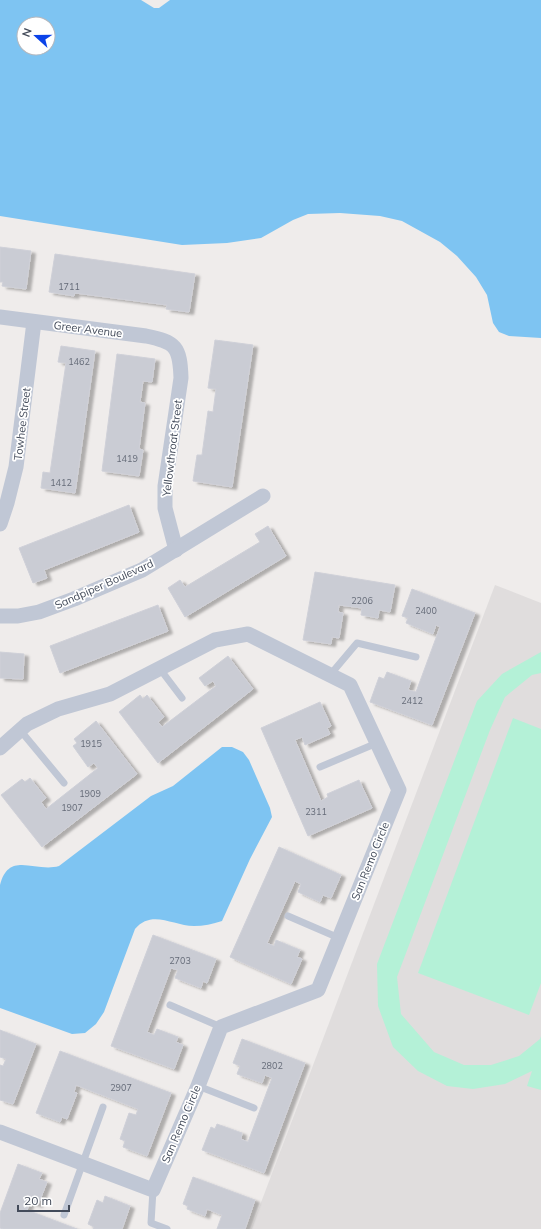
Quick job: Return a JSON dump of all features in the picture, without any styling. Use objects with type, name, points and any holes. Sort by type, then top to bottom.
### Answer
[{"type":"street","name":"Greer Avenue","points":[[0,317],[146,336],[164,339],[174,346]]},
{"type":"street","name":"Towhee Street","points":[[0,524],[8,503],[16,467],[34,322]]},
{"type":"street","name":"Yellowthroat Street","points":[[174,346],[179,354],[182,378],[166,486],[165,508],[176,550]]},
{"type":"street","name":"Sandpiper Boulevard","points":[[0,616],[29,615],[52,608],[142,570],[263,496]]},
{"type":"street","name":"San Remo Circle","points":[[0,748],[28,724],[58,709],[110,694],[215,640],[248,634],[350,685],[399,790],[318,990],[221,1027],[198,1086],[153,1190]]},
{"type":"street","points":[[0,1132],[153,1190]]},
{"type":"lane","points":[[330,675],[358,643],[416,657]]},
{"type":"lane","points":[[160,669],[182,698]]},
{"type":"lane","points":[[20,730],[64,783]]},
{"type":"lane","points":[[320,767],[377,743]]},
{"type":"lane","points":[[288,916],[339,938]]},
{"type":"lane","points":[[170,1005],[221,1027]]},
{"type":"lane","points":[[198,1086],[254,1108]]},
{"type":"lane","points":[[64,1215],[103,1107]]},
{"type":"lane","points":[[153,1190],[151,1223],[167,1229]]},
{"type":"shaded area","points":[[495,585],[541,603],[541,1229],[251,1229]]},
{"type":"green space","points":[[541,652],[541,673],[532,675],[505,697],[490,730],[397,977],[401,1014],[434,1052],[464,1065],[491,1065],[519,1056],[540,1039],[541,1036],[541,1090],[527,1086],[532,1071],[505,1084],[473,1089],[447,1086],[418,1071],[393,1047],[378,1006],[377,964],[477,701],[502,674]]},
{"type":"green space","points":[[513,718],[541,729],[541,983],[529,1015],[418,973]]},
{"type":"water","points":[[0,0],[141,0],[154,8],[159,8],[170,0],[541,0],[541,338],[509,336],[499,332],[493,323],[487,295],[476,277],[457,256],[440,242],[402,221],[380,216],[340,213],[308,214],[293,220],[261,238],[227,243],[182,245],[0,216]]},
{"type":"water","points":[[222,747],[232,747],[243,752],[249,760],[270,808],[272,817],[250,859],[222,921],[201,926],[186,925],[156,919],[148,920],[142,923],[135,929],[104,1012],[96,1024],[85,1033],[72,1034],[0,1008],[0,885],[4,874],[16,865],[41,867],[59,866],[151,796],[173,786]]},
{"type":"building","points":[[0,247],[31,251],[26,289],[2,286],[3,282],[0,282]]},
{"type":"building","points":[[55,254],[195,274],[189,312],[166,309],[167,305],[75,293],[74,296],[49,292]]},
{"type":"building","points":[[215,340],[253,345],[232,487],[193,481],[197,455],[202,455],[208,411],[213,412],[216,389],[208,388]]},
{"type":"building","points":[[61,346],[95,351],[75,493],[41,488],[43,472],[50,473],[66,363],[58,362]]},
{"type":"building","points":[[117,354],[155,359],[152,382],[143,381],[140,402],[145,403],[139,449],[143,450],[139,476],[102,471]]},
{"type":"building","points":[[129,505],[139,532],[44,570],[47,578],[33,583],[19,548]]},
{"type":"building","points":[[268,526],[286,556],[185,617],[168,588],[180,580],[185,587],[260,542],[255,534]]},
{"type":"building","points":[[315,572],[395,585],[390,612],[379,610],[378,618],[361,615],[362,608],[339,605],[338,612],[343,613],[339,638],[332,637],[331,644],[303,640]]},
{"type":"building","points":[[412,589],[475,613],[432,725],[370,702],[379,677],[384,679],[387,672],[411,681],[408,690],[416,692],[440,627],[436,625],[433,634],[406,623],[408,618],[402,616]]},
{"type":"building","points":[[158,605],[168,631],[60,673],[50,646]]},
{"type":"building","points":[[0,652],[24,654],[23,679],[0,678]]},
{"type":"building","points":[[228,656],[253,689],[158,763],[119,712],[140,695],[143,699],[147,695],[164,717],[158,722],[162,727],[216,686],[213,681],[205,686],[199,678]]},
{"type":"building","points":[[320,702],[331,726],[327,728],[330,734],[305,745],[302,737],[295,740],[321,801],[328,797],[327,794],[359,780],[372,808],[308,836],[261,728]]},
{"type":"building","points":[[96,721],[137,774],[42,847],[1,795],[22,779],[25,782],[30,778],[46,798],[41,802],[46,809],[98,768],[94,763],[88,767],[73,746],[77,743],[74,739]]},
{"type":"building","points":[[279,847],[341,875],[331,898],[323,895],[320,902],[298,892],[301,884],[295,881],[267,943],[274,946],[276,940],[300,950],[297,957],[302,959],[291,984],[230,957]]},
{"type":"building","points":[[153,935],[216,959],[207,983],[203,981],[201,988],[175,978],[178,970],[171,968],[147,1032],[154,1035],[157,1029],[178,1037],[176,1042],[183,1045],[174,1069],[111,1046]]},
{"type":"building","points":[[0,1030],[36,1044],[13,1104],[0,1100],[0,1065],[3,1066],[6,1059],[0,1057]]},
{"type":"building","points":[[242,1039],[305,1063],[264,1173],[202,1150],[211,1127],[215,1129],[217,1124],[242,1133],[241,1139],[248,1142],[272,1078],[265,1075],[262,1083],[237,1074],[240,1066],[233,1063]]},
{"type":"building","points":[[60,1051],[171,1093],[147,1156],[123,1147],[125,1141],[120,1139],[129,1113],[136,1115],[138,1109],[76,1085],[74,1092],[77,1093],[67,1119],[62,1117],[60,1122],[36,1113]]},
{"type":"building","points":[[18,1164],[42,1173],[39,1179],[47,1182],[38,1205],[30,1202],[27,1210],[77,1229],[0,1228],[0,1213]]},
{"type":"building","points":[[193,1177],[255,1200],[245,1229],[217,1229],[222,1215],[207,1209],[205,1216],[187,1209],[188,1206],[183,1204]]},
{"type":"building","points":[[105,1196],[130,1206],[122,1229],[93,1229],[94,1227],[88,1224],[97,1200],[103,1203]]}]
